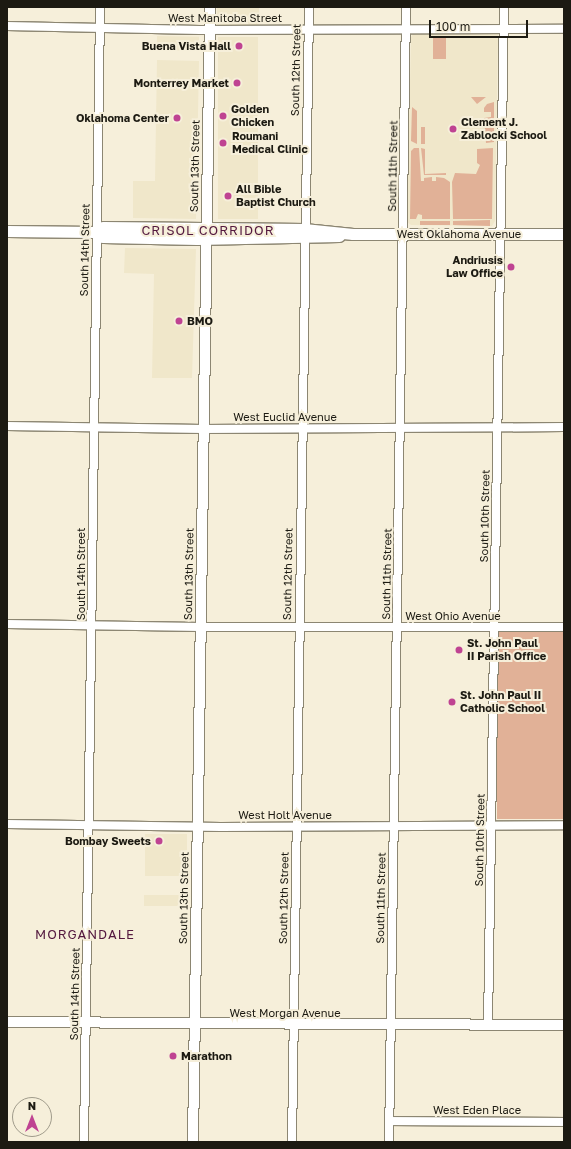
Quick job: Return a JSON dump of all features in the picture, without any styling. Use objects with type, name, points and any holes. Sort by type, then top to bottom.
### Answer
[{"type":"main road","name":"West Oklahoma Avenue","points":[[7,231],[95,232],[103,237],[206,234],[564,234]]},
{"type":"street","name":"South 14th Street","points":[[84,1142],[94,427],[95,232],[100,7]]},
{"type":"street","name":"South 13th Street","points":[[193,1142],[210,7]]},
{"type":"street","name":"South 12th Street","points":[[292,1142],[297,826],[298,626],[309,7]]},
{"type":"street","name":"South 11th Street","points":[[389,1142],[406,7]]},
{"type":"street","name":"South 10th Street","points":[[488,1025],[504,7]]},
{"type":"street","name":"West Manitoba Street","points":[[7,26],[209,29],[564,29]]},
{"type":"street","name":"West Euclid Avenue","points":[[7,426],[203,428],[564,427]]},
{"type":"street","name":"West Ohio Avenue","points":[[7,624],[200,627],[564,627]]},
{"type":"street","name":"West Holt Avenue","points":[[7,824],[197,827],[564,825]]},
{"type":"street","name":"West Morgan Avenue","points":[[7,1022],[194,1025],[564,1025]]},
{"type":"street","name":"West Eden Place","points":[[389,1121],[564,1122]]},
{"type":"shaded area","points":[[217,7],[259,7],[259,25],[217,25]]},
{"type":"shaded area","name":"Clement J. Zablocki School","points":[[414,33],[498,33],[495,221],[492,226],[411,225],[407,222],[411,37]]},
{"type":"shaded area","points":[[157,36],[199,37],[199,51],[157,50]]},
{"type":"shaded area","points":[[218,37],[258,37],[258,219],[218,219]]},
{"type":"shaded area","points":[[433,38],[446,38],[446,59],[433,59]]},
{"type":"shaded area","points":[[157,60],[199,61],[196,219],[133,218],[133,181],[155,181]]},
{"type":"shaded area","points":[[471,97],[486,97],[477,104]]},
{"type":"shaded area","points":[[494,102],[494,142],[486,143],[484,118],[491,117],[491,112],[484,112],[484,108],[487,104]]},
{"type":"shaded area","points":[[412,107],[417,111],[417,144],[411,141]]},
{"type":"shaded area","points":[[421,127],[425,127],[425,144],[421,144]]},
{"type":"shaded area","points":[[414,148],[419,148],[421,181],[424,181],[424,178],[432,177],[432,181],[436,181],[436,177],[444,178],[450,182],[450,219],[422,219],[422,215],[418,214],[416,219],[410,219],[411,151]]},
{"type":"shaded area","points":[[421,148],[425,149],[425,174],[446,173],[446,175],[424,175]]},
{"type":"shaded area","points":[[493,148],[492,219],[453,219],[452,182],[455,173],[476,174],[480,165],[477,163],[477,149]]},
{"type":"shaded area","points":[[490,220],[490,226],[453,225],[453,221]]},
{"type":"shaded area","points":[[420,221],[450,221],[450,225],[420,225]]},
{"type":"shaded area","points":[[125,248],[196,249],[192,378],[152,378],[154,274],[124,273]]},
{"type":"shaded area","points":[[497,631],[564,631],[564,819],[497,819]]},
{"type":"shaded area","points":[[145,834],[187,834],[187,876],[145,876]]},
{"type":"shaded area","points":[[144,895],[186,895],[186,906],[144,906]]},
{"type":"place","name":"Buena Vista Hall","points":[[239,46]]},
{"type":"place","name":"Monterrey Market","points":[[237,83]]},
{"type":"place","name":"Golden Chicken","points":[[223,116]]},
{"type":"place","name":"Oklahoma Center","points":[[177,118]]},
{"type":"place","name":"Clement J. Zablocki School","points":[[453,129]]},
{"type":"place","name":"Roumani Medical Clinic","points":[[223,143]]},
{"type":"place","name":"All Bible Baptist Church","points":[[228,196]]},
{"type":"place","name":"Andriusis Law Office","points":[[511,267]]},
{"type":"place","name":"BMO","points":[[179,321]]},
{"type":"place","name":"St. John Paul II Parish Office","points":[[459,650]]},
{"type":"place","name":"St. John Paul II Catholic School","points":[[452,702]]},
{"type":"place","name":"Bombay Sweets","points":[[159,841]]},
{"type":"place","name":"Marathon","points":[[173,1056]]},
{"type":"district","name":"CRISOL CORRIDOR","points":[[208,230]]},
{"type":"district","name":"MORGANDALE","points":[[85,934]]}]
